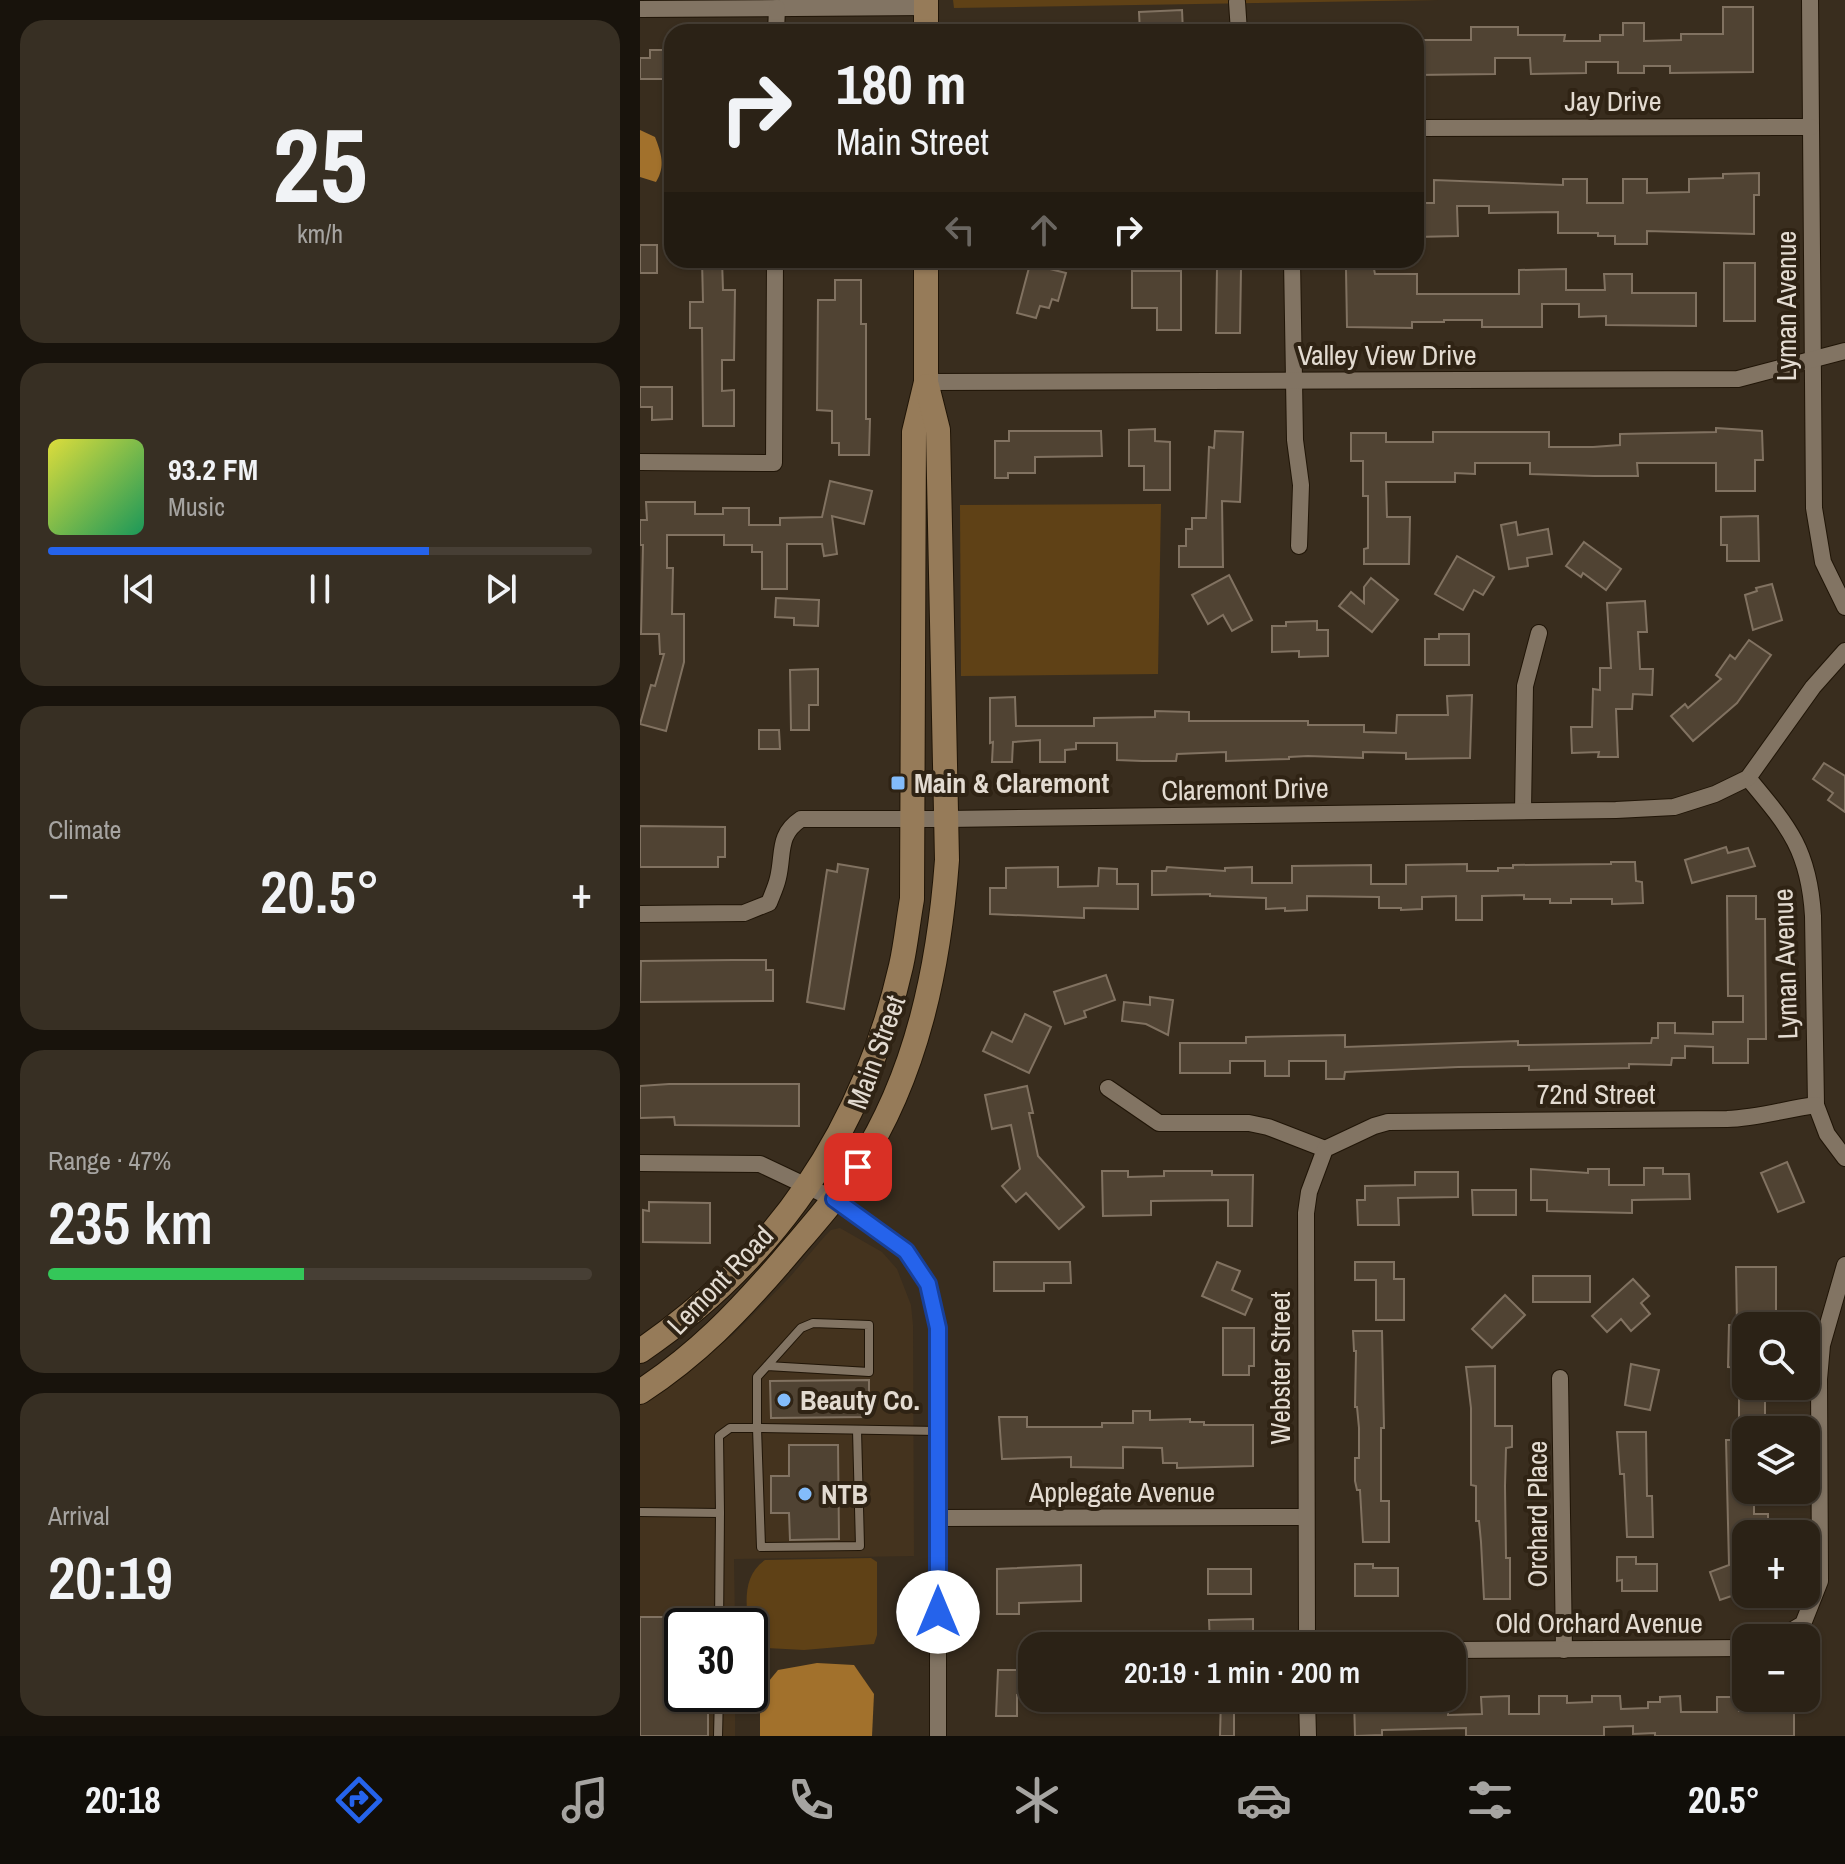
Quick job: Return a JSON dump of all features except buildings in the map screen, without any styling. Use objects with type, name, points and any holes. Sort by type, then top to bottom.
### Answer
[{"type":"main road","name":"Main Street","points":[[808,1188],[854,1107],[884,1031],[902,964],[912,899],[914,432],[926,382],[926,268]]},
{"type":"main road","name":"Main Street","points":[[834,1199],[858,1167],[886,1120],[915,1044],[934,977],[943,912],[947,819],[938,430],[926,382]]},
{"type":"main road","name":"Lemont Road","points":[[640,1351],[706,1302],[748,1262],[808,1188]]},
{"type":"main road","name":"Lemont Road","points":[[640,1392],[671,1372],[710,1340],[834,1199]]},
{"type":"street","name":"Lyman Avenue","points":[[1810,0],[1816,529],[1823,562],[1845,607]]},
{"type":"street","points":[[1237,2],[1238,24]]},
{"type":"street","points":[[640,9],[743,4],[777,8],[926,4]]},
{"type":"street","points":[[776,24],[777,8]]},
{"type":"street","name":"Jay Drive","points":[[1424,128],[1811,127]]},
{"type":"street","points":[[640,462],[774,463],[775,268]]},
{"type":"street","points":[[1292,268],[1295,440],[1301,485],[1299,546]]},
{"type":"street","name":"Valley View Drive","points":[[926,382],[1738,379],[1845,351]]},
{"type":"street","points":[[1523,811],[1525,686],[1539,633]]},
{"type":"street","name":"Claremont Drive","points":[[640,914],[744,913],[769,903],[778,880],[785,834],[801,819],[1674,807],[1715,794],[1748,778],[1813,687],[1845,651]]},
{"type":"street","name":"Lyman Avenue","points":[[1748,778],[1797,841],[1806,862],[1812,890],[1816,1105],[1827,1134],[1845,1158]]},
{"type":"street","points":[[1108,1088],[1159,1123],[1249,1123],[1325,1149]]},
{"type":"street","name":"72nd Street","points":[[1325,1149],[1374,1126],[1399,1121],[1727,1119],[1816,1105]]},
{"type":"street","name":"Webster Street","points":[[1307,1632],[1306,1213],[1309,1192],[1325,1149]]},
{"type":"street","points":[[640,1163],[760,1164],[834,1199],[906,1251],[928,1284],[938,1328],[938,1736]]},
{"type":"street","points":[[1803,1624],[1820,1581],[1819,1379],[1822,1345],[1845,1265]]},
{"type":"street","name":"Orchard Place","points":[[1560,1378],[1564,1650]]},
{"type":"street","name":"Applegate Avenue","points":[[938,1518],[1306,1517]]},
{"type":"street","name":"Old Orchard Avenue","points":[[1466,1650],[1732,1648]]},
{"type":"street","points":[[1307,1712],[1308,1736]]},
{"type":"lane","points":[[767,1366],[869,1372],[869,1325],[813,1323],[801,1328],[757,1377],[761,1547],[860,1546],[857,1430]]},
{"type":"lane","points":[[719,1608],[719,1436],[730,1428],[938,1431]]},
{"type":"lane","points":[[640,1512],[720,1513]]},
{"type":"lane","points":[[718,1736],[719,1712]]},
{"type":"shaded area","points":[[953,0],[1439,0],[954,8]]},
{"type":"shaded area","points":[[640,130],[655,137],[659,149],[662,165],[656,182],[640,177]]},
{"type":"shaded area","points":[[1161,504],[1158,674],[961,676],[960,505]]},
{"type":"shaded area","points":[[840,1228],[882,1252],[897,1269],[911,1305],[914,1556],[734,1559],[735,1608],[664,1608],[664,1712],[735,1712],[735,1736],[640,1736],[640,1401],[733,1335],[831,1230]]},
{"type":"shaded area","points":[[871,1558],[877,1562],[877,1635],[874,1644],[804,1650],[768,1648],[768,1608],[747,1608],[750,1578],[765,1560]]},
{"type":"shaded area","points":[[817,1663],[854,1665],[874,1694],[872,1736],[760,1736],[760,1712],[768,1712],[768,1682],[778,1670]]},
{"type":"place","name":"Main & Claremont","points":[[898,783]]},
{"type":"place","name":"Beauty Co.","points":[[784,1400]]},
{"type":"place","name":"NTB","points":[[805,1494]]},
{"type":"route","points":[[858,1167],[834,1199],[906,1251],[928,1284],[938,1328],[938,1612]]}]
